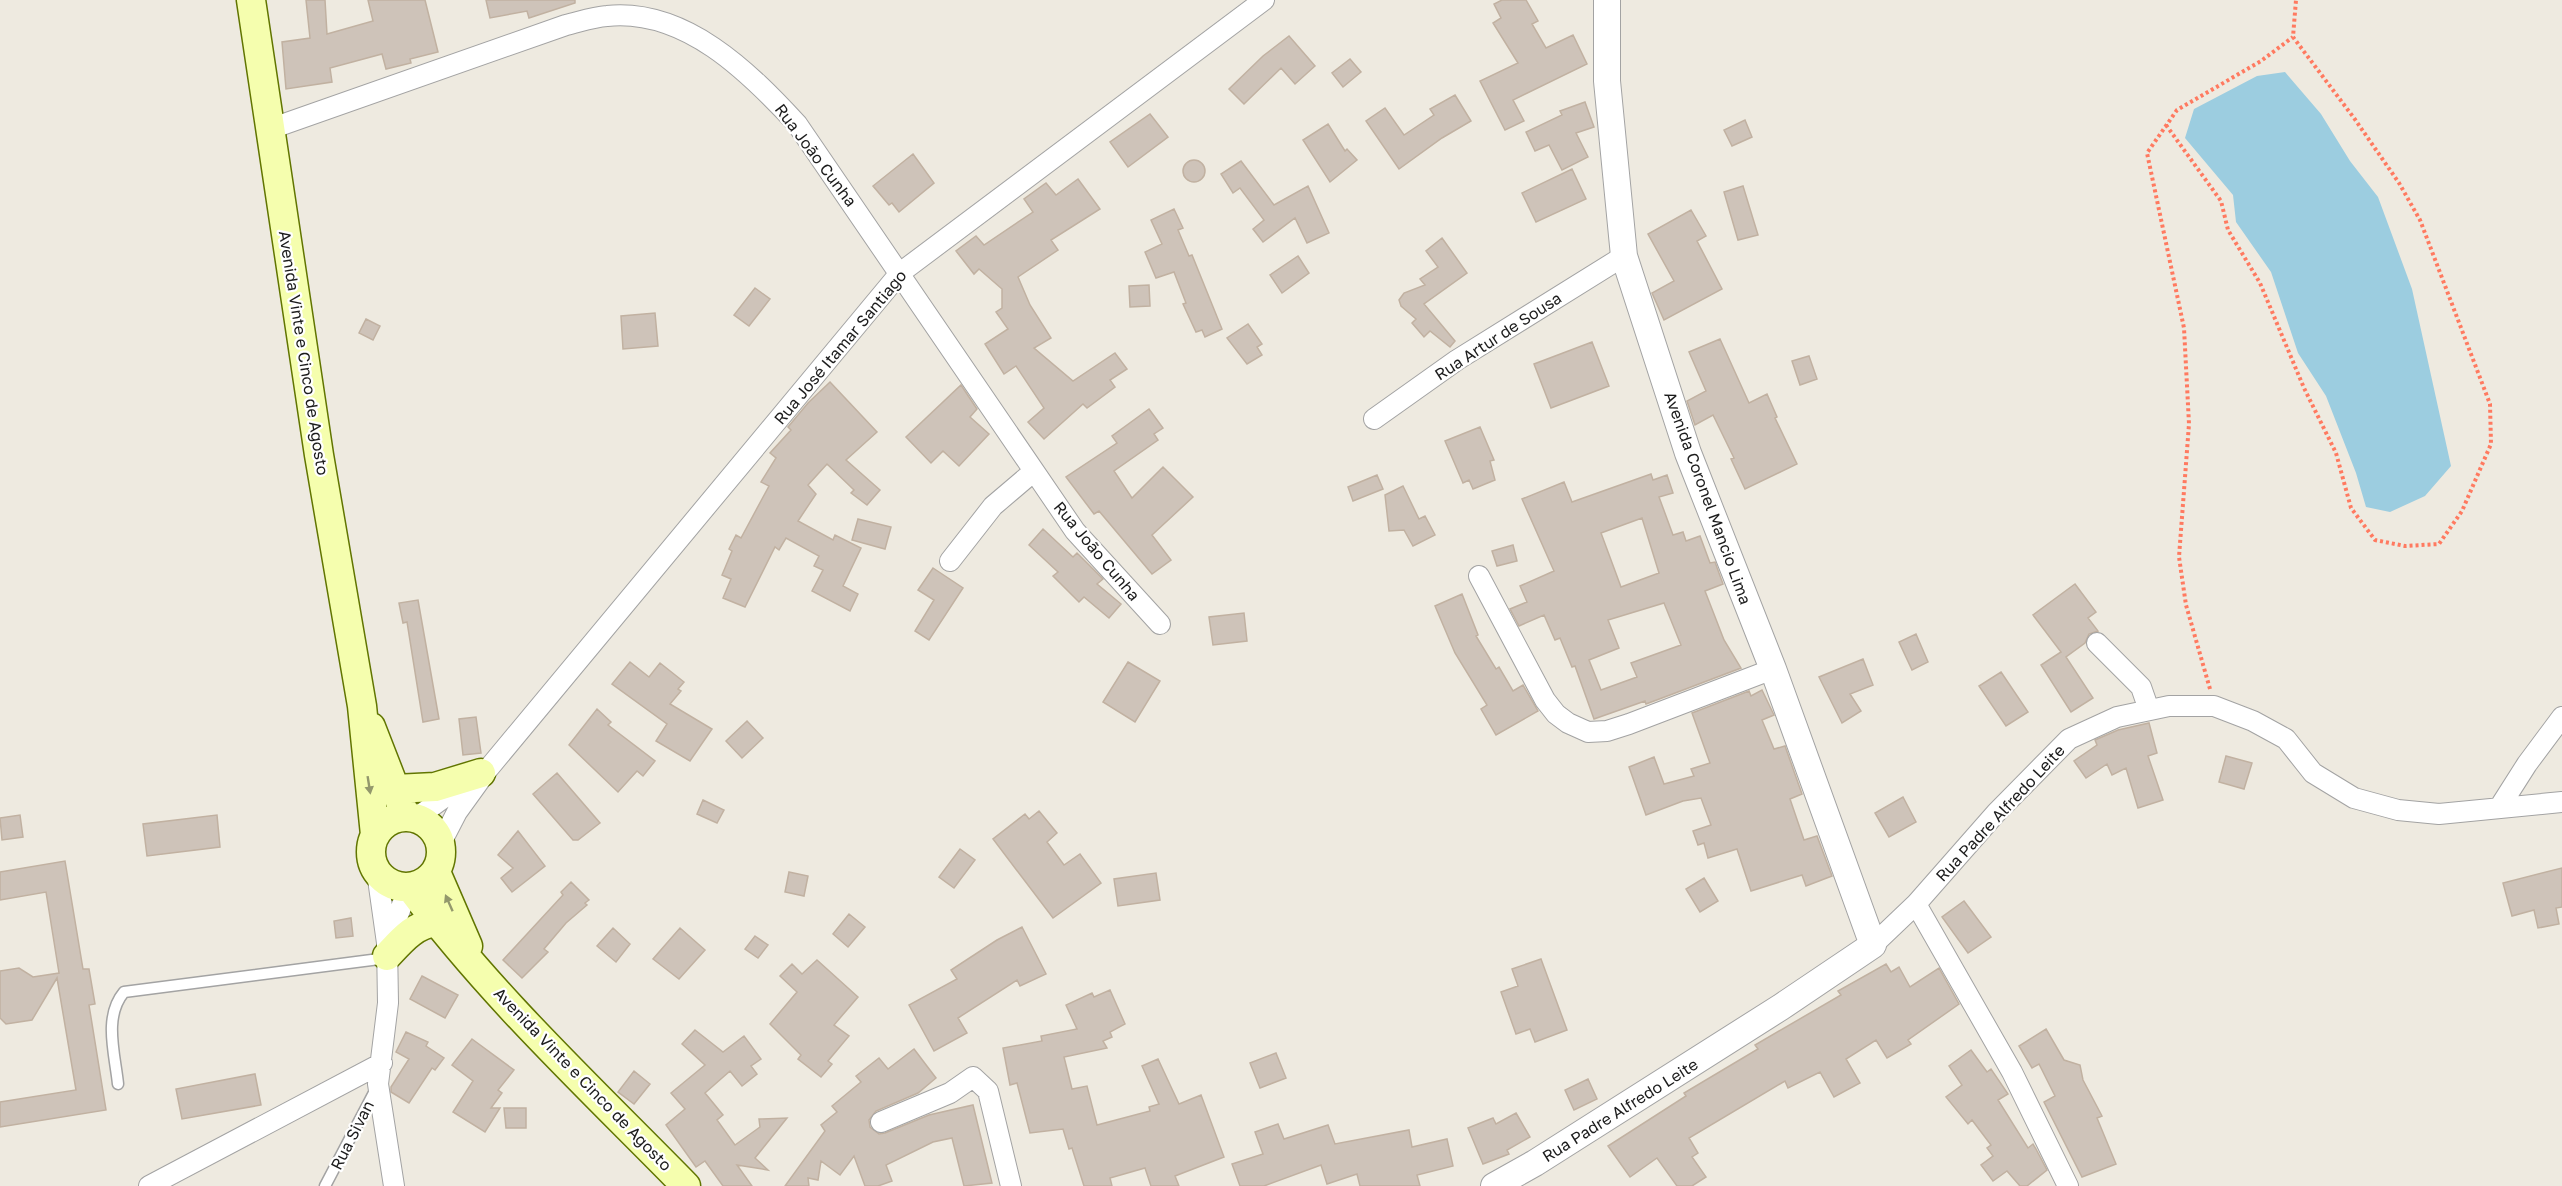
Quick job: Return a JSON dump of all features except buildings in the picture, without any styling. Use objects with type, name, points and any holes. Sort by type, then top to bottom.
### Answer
[{"type":"main road","name":"Avenida Vinte e Cinco de Agosto","points":[[251,0],[319,455],[362,706],[375,836]]},
{"type":"main road","name":"Avenida Vinte e Cinco de Agosto","points":[[362,706],[395,789],[411,818]]},
{"type":"main road","points":[[395,789],[435,787],[484,771]]},
{"type":"main road","points":[[411,818],[429,825],[441,843],[440,863],[436,872],[420,885],[409,887],[391,883],[377,872],[371,858],[375,836],[386,823],[411,818]]},
{"type":"main road","name":"Avenida Vinte e Cinco de Agosto","points":[[436,872],[480,972]]},
{"type":"main road","name":"Avenida Vinte e Cinco de Agosto","points":[[409,887],[436,922],[578,1080],[687,1186]]},
{"type":"main road","points":[[387,952],[423,923],[436,922]]},
{"type":"street","name":"Rua José Itamar Santiago","points":[[441,843],[484,771],[900,273],[1264,0]]},
{"type":"street","name":"Avenida Coronel Mancio Lima","points":[[1607,0],[1607,81],[1624,256],[1688,453],[1773,669],[1873,945]]},
{"type":"street","name":"Rua João Cunha","points":[[270,129],[566,25],[608,16],[650,19],[687,33],[720,51],[758,81],[804,133],[1075,531],[1160,624]]},
{"type":"street","name":"Rua Artur de Sousa","points":[[1374,419],[1457,360],[1624,256]]},
{"type":"street","points":[[950,561],[993,506],[1033,472]]},
{"type":"street","points":[[1479,576],[1545,700],[1556,714],[1576,728],[1588,732],[1607,731],[1773,669]]},
{"type":"street","points":[[2097,643],[2141,687],[2149,710]]},
{"type":"street","name":"Rua Padre Alfredo Leite","points":[[1494,1186],[1535,1163],[1771,1014],[1873,945],[1917,904],[1996,813],[2069,739],[2118,717],[2169,706],[2214,706],[2253,721],[2286,739],[2313,773],[2354,798],[2398,810],[2439,814],[2562,802]]},
{"type":"street","points":[[2499,808],[2527,764],[2562,717]]},
{"type":"street","name":"Rua José Itamar Santiago","points":[[411,818],[484,771]]},
{"type":"street","points":[[377,872],[387,952],[388,1003],[378,1084],[394,1186]]},
{"type":"street","points":[[387,952],[409,887]]},
{"type":"street","points":[[1917,904],[2012,1072],[2068,1186]]},
{"type":"street","points":[[149,1186],[382,1064]]},
{"type":"street","points":[[881,1122],[950,1093],[973,1077],[988,1091],[1011,1186]]},
{"type":"lane","points":[[118,1084],[112,1019],[116,1002],[124,992],[387,952]]},
{"type":"lane","name":"Rua Sivan","points":[[325,1186],[378,1084]]},
{"type":"path","points":[[2166,125],[2221,201],[2228,230],[2260,283],[2304,388],[2336,453],[2351,508],[2375,540],[2405,546],[2439,544],[2462,511],[2491,444],[2490,404],[2420,220],[2374,146],[2294,37],[2296,0]]},
{"type":"path","points":[[2214,706],[2202,654],[2186,605],[2179,557],[2190,424],[2184,328],[2147,153],[2177,110],[2261,61],[2294,37]]},
{"type":"water","points":[[2285,72],[2321,114],[2350,161],[2378,197],[2412,289],[2451,466],[2425,496],[2390,512],[2366,507],[2356,473],[2326,396],[2298,353],[2271,272],[2236,222],[2233,195],[2185,138],[2194,109],[2257,76]]}]
